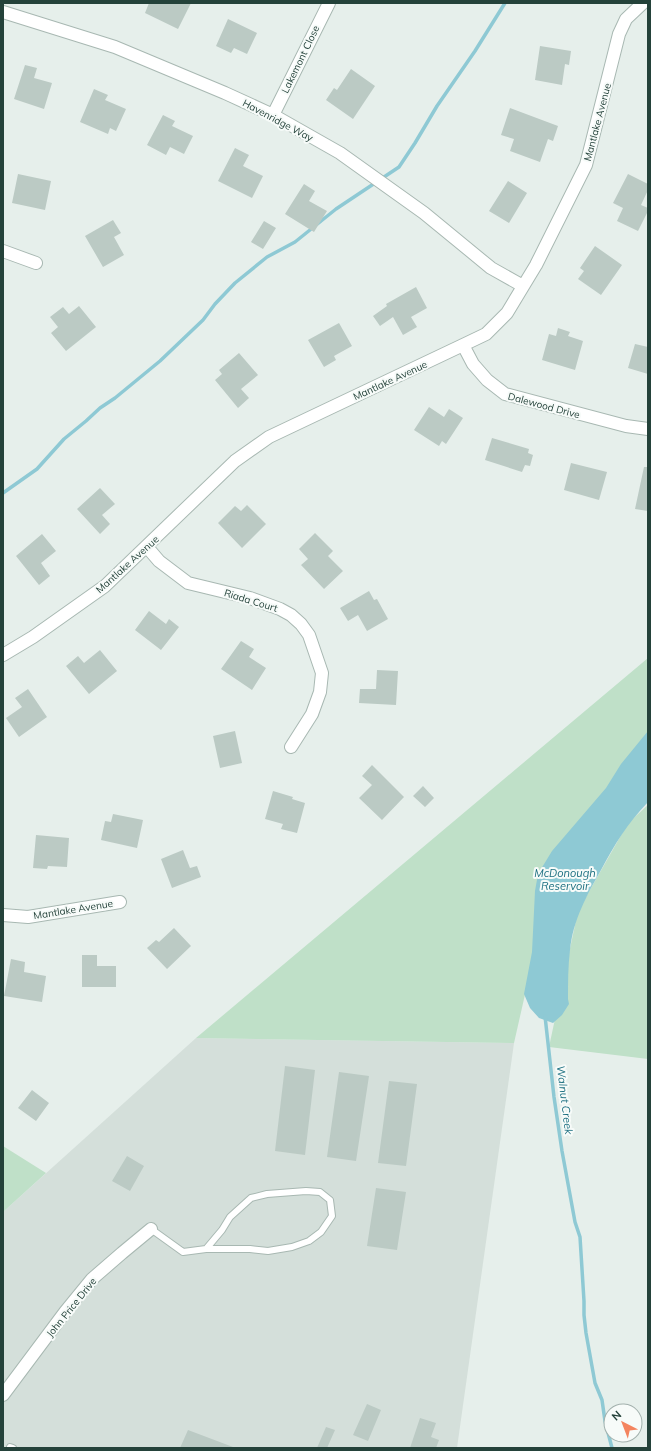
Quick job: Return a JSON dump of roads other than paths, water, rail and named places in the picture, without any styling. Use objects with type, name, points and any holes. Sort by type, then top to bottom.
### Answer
[{"type":"street","name":"Lakemont Close","points":[[273,115],[328,3]]},
{"type":"street","name":"Mantlake Avenue","points":[[3,654],[32,637],[105,586],[236,461],[269,437],[486,334],[496,325],[507,313],[536,264],[586,165],[620,34],[626,19],[643,3]]},
{"type":"street","name":"Havenridge Way","points":[[3,12],[115,47],[225,93],[273,115],[340,153],[424,213],[491,268],[523,286]]},
{"type":"street","points":[[3,251],[36,263]]},
{"type":"street","name":"Dalewood Drive","points":[[463,345],[473,364],[487,380],[505,394],[626,426],[648,429]]},
{"type":"street","name":"Riada Court","points":[[147,546],[159,561],[188,583],[250,598],[280,609],[291,615],[301,624],[309,635],[322,673],[320,692],[312,714],[291,747]]},
{"type":"street","name":"Mantlake Avenue","points":[[3,915],[28,917],[120,902]]},
{"type":"street","name":"John Price Drive","points":[[4,1394],[65,1312],[92,1279],[152,1230]]},
{"type":"lane","points":[[152,1230],[183,1252],[206,1249],[250,1249],[268,1251],[292,1247],[309,1241],[321,1232],[332,1216],[330,1200],[320,1192],[306,1191],[267,1194],[251,1198],[230,1217],[222,1230],[206,1249]]},
{"type":"water","name":"McDonough Reservoir","points":[[648,731],[648,802],[616,843],[581,908],[574,928],[570,950],[568,981],[569,1004],[562,1015],[553,1023],[539,1018],[530,1008],[524,994],[532,952],[535,891],[538,874],[552,851],[606,788],[621,764]]},
{"type":"waterway","points":[[3,493],[37,469],[64,439],[100,408],[115,398],[160,361],[203,320],[215,304],[235,283],[267,257],[295,242],[336,209],[399,167],[505,3]]},
{"type":"waterway","name":"Walnut Creek","points":[[545,1016],[562,1151],[575,1222],[580,1237],[586,1333],[595,1383],[602,1400],[605,1421],[612,1448]]}]
